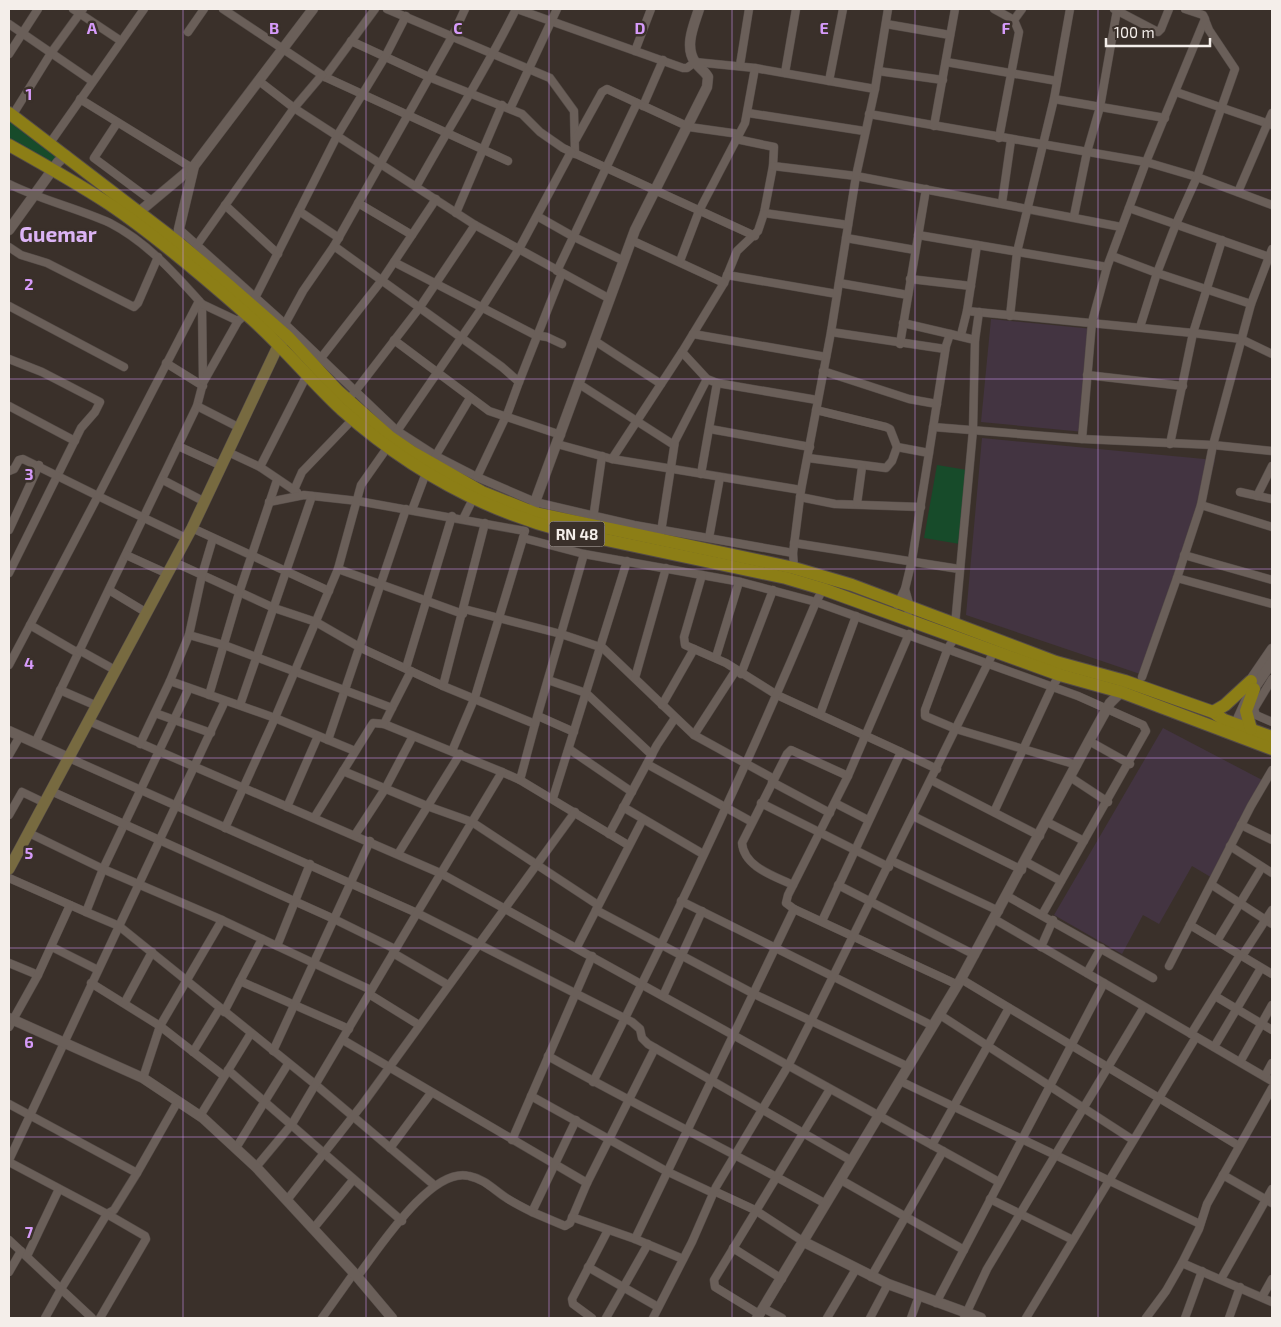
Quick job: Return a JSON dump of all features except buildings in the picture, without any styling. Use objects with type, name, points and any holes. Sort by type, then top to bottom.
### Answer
[{"type":"highway","name":"RN 48","points":[[10,114],[139,212],[176,249],[283,341],[293,352],[307,375],[353,419],[392,439],[530,521],[593,521],[661,535],[750,559],[794,568],[898,602],[994,650],[1060,675],[1123,686],[1213,712],[1228,727],[1251,729],[1272,737]]},
{"type":"highway","name":"RN 48","points":[[9,145],[109,204],[176,249]]},
{"type":"highway","name":"RN 48","points":[[293,352],[352,396],[426,473],[473,499],[530,521],[823,589],[900,617],[956,631],[1056,662],[1228,727],[1272,749]]},
{"type":"highway","points":[[1213,712],[1252,685]]},
{"type":"highway","points":[[1251,729],[1246,711],[1252,685]]},
{"type":"main road","points":[[10,864],[52,791],[168,574],[283,341]]},
{"type":"main road","points":[[269,369],[293,352]]},
{"type":"street","points":[[9,54],[38,9]]},
{"type":"street","points":[[50,144],[92,81],[144,9]]},
{"type":"street","points":[[188,32],[204,9]]},
{"type":"street","points":[[223,9],[324,76],[407,116],[508,161]]},
{"type":"street","points":[[139,212],[193,167],[312,9]]},
{"type":"street","points":[[197,245],[294,108],[324,76],[375,9]]},
{"type":"street","points":[[225,828],[330,591],[363,481],[519,250],[573,153],[575,116],[572,107],[550,78],[453,35],[387,9]]},
{"type":"street","points":[[285,324],[302,291],[339,238],[453,35],[465,9]]},
{"type":"street","points":[[416,187],[445,133],[494,53],[517,9],[683,68],[695,62],[740,65],[875,89]]},
{"type":"street","points":[[456,213],[484,150],[506,107],[530,69],[557,9]]},
{"type":"street","points":[[635,51],[651,9]]},
{"type":"street","points":[[452,751],[475,697],[530,521],[631,240],[689,127],[708,82],[707,74],[695,62],[690,42],[699,9]]},
{"type":"street","points":[[740,65],[749,9]]},
{"type":"street","points":[[785,73],[796,9]]},
{"type":"street","points":[[829,81],[843,9]]},
{"type":"street","points":[[794,568],[793,553],[801,494],[831,332],[864,131],[875,89],[888,9]]},
{"type":"street","points":[[934,126],[955,9]]},
{"type":"street","points":[[994,9],[1014,20],[1019,32],[999,138]]},
{"type":"street","points":[[1014,20],[1022,9]]},
{"type":"street","points":[[1010,316],[1018,252],[1054,99],[1070,9]]},
{"type":"street","points":[[1074,216],[1087,152],[1100,107],[1115,10],[1158,32],[1169,9]]},
{"type":"street","points":[[1140,327],[1157,274],[1197,177],[1235,67],[1209,30],[1202,14],[1185,9]]},
{"type":"street","points":[[10,114],[79,10],[121,41]]},
{"type":"street","points":[[1082,439],[1092,322],[1107,268],[1146,162],[1176,92],[1202,14]]},
{"type":"street","points":[[203,384],[248,309],[278,254],[337,136],[385,56],[406,16]]},
{"type":"street","points":[[9,24],[92,81]]},
{"type":"street","points":[[886,24],[950,35]]},
{"type":"street","points":[[351,41],[526,116],[547,137],[573,153],[656,189],[755,236]]},
{"type":"street","points":[[477,477],[506,416],[535,335],[574,237],[662,60]]},
{"type":"street","points":[[946,62],[1057,81]]},
{"type":"street","points":[[680,261],[699,211],[738,137],[748,113],[755,68]]},
{"type":"street","points":[[878,71],[943,80]]},
{"type":"street","points":[[259,81],[294,108],[474,225],[610,299]]},
{"type":"street","points":[[575,141],[604,90],[640,104],[689,127],[774,147],[773,166],[764,213],[755,236],[737,251],[724,283],[639,421],[612,459]]},
{"type":"street","points":[[1176,92],[1270,124]]},
{"type":"street","points":[[80,99],[193,167]]},
{"type":"street","points":[[1054,99],[1165,118]]},
{"type":"street","points":[[748,113],[864,131]]},
{"type":"street","points":[[1238,192],[1270,124],[1272,113]]},
{"type":"street","points":[[869,114],[1042,146],[1146,162],[1197,177],[1272,206]]},
{"type":"street","points":[[88,173],[94,158],[117,123]]},
{"type":"street","points":[[1002,203],[1011,140]]},
{"type":"street","points":[[9,230],[53,170],[66,156]]},
{"type":"street","points":[[94,158],[152,201]]},
{"type":"street","points":[[773,166],[856,176],[1074,216],[1121,227]]},
{"type":"street","points":[[176,249],[193,167]]},
{"type":"street","points":[[9,184],[33,196],[108,223],[134,238],[158,257],[200,302],[248,309],[285,324],[321,358],[352,396],[420,308],[474,225]]},
{"type":"street","points":[[900,344],[926,190]]},
{"type":"street","points":[[321,358],[382,280],[436,200]]},
{"type":"street","points":[[358,203],[412,235]]},
{"type":"street","points":[[225,205],[278,254]]},
{"type":"street","points":[[1128,208],[1271,255],[1250,304],[1213,445],[1201,506],[1142,677]]},
{"type":"street","points":[[299,212],[339,238]]},
{"type":"street","points":[[764,213],[848,226]]},
{"type":"street","points":[[537,216],[574,237],[624,261]]},
{"type":"street","points":[[179,229],[197,245],[248,309]]},
{"type":"street","points":[[918,235],[1107,268]]},
{"type":"street","points":[[846,238],[915,250]]},
{"type":"street","points":[[631,240],[680,261],[724,283]]},
{"type":"street","points":[[1170,444],[1193,332],[1222,240]]},
{"type":"street","points":[[961,335],[967,311],[977,245]]},
{"type":"street","points":[[334,246],[460,337],[518,382]]},
{"type":"street","points":[[9,247],[20,256],[47,263],[134,307],[158,257]]},
{"type":"street","points":[[1112,256],[1157,274],[1250,304]]},
{"type":"street","points":[[394,262],[435,285],[535,335],[547,337],[562,344]]},
{"type":"street","points":[[727,275],[837,294]]},
{"type":"street","points":[[910,278],[971,286]]},
{"type":"street","points":[[838,283],[908,295]]},
{"type":"street","points":[[9,665],[166,363],[200,302]]},
{"type":"street","points":[[35,743],[198,406],[203,384],[200,302]]},
{"type":"street","points":[[9,306],[124,367]]},
{"type":"street","points":[[967,311],[1193,332],[1241,339],[1272,354]]},
{"type":"street","points":[[979,312],[975,340],[973,430],[956,631],[948,648],[925,714],[928,718],[956,729],[1077,765]]},
{"type":"street","points":[[903,323],[961,335],[975,340]]},
{"type":"street","points":[[831,332],[900,344],[945,349]]},
{"type":"street","points":[[693,334],[826,357]]},
{"type":"street","points":[[900,617],[898,602],[905,589],[912,560],[945,349],[950,334]]},
{"type":"street","points":[[394,340],[489,411],[506,416],[559,440],[602,456],[720,477],[801,494],[835,504],[920,507]]},
{"type":"street","points":[[595,341],[661,384]]},
{"type":"street","points":[[682,352],[707,379],[718,383],[817,400]]},
{"type":"street","points":[[9,359],[42,372],[99,401],[95,412],[81,428],[9,573]]},
{"type":"street","points":[[166,363],[203,384]]},
{"type":"street","points":[[823,371],[909,399],[937,404]]},
{"type":"street","points":[[260,467],[307,375]]},
{"type":"street","points":[[1087,375],[1183,386]]},
{"type":"street","points":[[707,379],[687,414],[674,445],[661,535],[709,538],[793,553]]},
{"type":"street","points":[[701,474],[718,383]]},
{"type":"street","points":[[579,384],[674,445]]},
{"type":"street","points":[[436,455],[470,398]]},
{"type":"street","points":[[198,406],[240,428]]},
{"type":"street","points":[[10,408],[75,441]]},
{"type":"street","points":[[808,458],[862,467],[886,468],[892,461],[898,448],[890,429],[816,410]]},
{"type":"street","points":[[837,424],[839,415]]},
{"type":"street","points":[[294,490],[302,472],[353,419]]},
{"type":"street","points":[[933,427],[1082,439],[1213,445],[1272,451]]},
{"type":"street","points":[[710,429],[810,447]]},
{"type":"street","points":[[392,439],[436,455],[477,477],[530,521],[584,554],[738,582],[816,602],[948,648],[1108,708],[1140,724],[1146,729],[1130,764],[1042,915]]},
{"type":"street","points":[[178,446],[222,466]]},
{"type":"street","points":[[898,448],[929,453]]},
{"type":"street","points":[[228,452],[260,467],[294,490],[308,495],[358,501],[485,523],[530,521]]},
{"type":"street","points":[[593,521],[602,456]]},
{"type":"street","points":[[9,471],[13,470],[21,458],[39,465],[144,519],[189,533],[213,538],[330,591]]},
{"type":"street","points":[[9,530],[39,465]]},
{"type":"street","points":[[1257,496],[1272,466]]},
{"type":"street","points":[[857,504],[862,467]]},
{"type":"street","points":[[328,740],[381,585],[409,510],[426,473]]},
{"type":"street","points":[[709,538],[720,477]]},
{"type":"street","points":[[163,480],[205,502]]},
{"type":"street","points":[[209,695],[239,593],[277,480]]},
{"type":"street","points":[[1240,492],[1272,498]]},
{"type":"street","points":[[269,502],[308,495]]},
{"type":"street","points":[[240,705],[286,572],[308,495]]},
{"type":"street","points":[[464,519],[473,499]]},
{"type":"street","points":[[1201,506],[1272,528]]},
{"type":"street","points":[[384,724],[409,669],[452,516]]},
{"type":"street","points":[[443,686],[485,523]]},
{"type":"street","points":[[140,744],[170,681],[189,635],[202,575],[213,538]]},
{"type":"street","points":[[794,543],[960,569]]},
{"type":"street","points":[[748,545],[750,559]]},
{"type":"street","points":[[520,780],[584,554]]},
{"type":"street","points":[[1184,554],[1271,580],[1272,571]]},
{"type":"street","points":[[126,555],[168,574]]},
{"type":"street","points":[[554,798],[627,561]]},
{"type":"street","points":[[174,562],[274,608],[316,622],[361,648],[443,686],[574,732]]},
{"type":"street","points":[[636,678],[666,568]]},
{"type":"street","points":[[338,569],[427,602],[499,618],[600,646],[636,678],[694,735],[747,763],[773,781],[830,813]]},
{"type":"street","points":[[702,575],[684,640],[686,645],[716,658],[777,695],[937,769]]},
{"type":"street","points":[[1177,578],[1272,604]]},
{"type":"street","points":[[716,658],[738,582]]},
{"type":"street","points":[[593,1082],[643,984],[747,763],[823,589]]},
{"type":"street","points":[[900,617],[910,607],[905,589]]},
{"type":"street","points":[[109,590],[146,613]]},
{"type":"street","points":[[694,735],[739,672],[773,590]]},
{"type":"street","points":[[820,714],[856,616]]},
{"type":"street","points":[[30,625],[115,670]]},
{"type":"street","points":[[909,634],[848,776],[793,884],[786,902],[794,910],[960,982],[1009,1008],[1239,1146]]},
{"type":"street","points":[[189,635],[224,645],[392,708]]},
{"type":"street","points":[[662,705],[694,649]]},
{"type":"street","points":[[1228,727],[1272,649]]},
{"type":"street","points":[[653,1318],[714,1192],[735,1153],[788,1066],[811,1021],[914,816],[994,650]]},
{"type":"street","points":[[1252,685],[1272,663]]},
{"type":"street","points":[[994,812],[1052,687],[1060,675]]},
{"type":"street","points":[[1272,679],[1254,709],[1256,715],[1272,722]]},
{"type":"street","points":[[548,680],[586,693],[652,755]]},
{"type":"street","points":[[170,681],[275,718],[355,752]]},
{"type":"street","points":[[760,1314],[960,982],[1048,822],[1089,741],[1123,686]]},
{"type":"street","points":[[86,912],[103,869],[161,752],[189,688]]},
{"type":"street","points":[[60,690],[97,706]]},
{"type":"street","points":[[100,1318],[146,1238],[107,1214],[9,1161],[225,700]]},
{"type":"street","points":[[155,713],[211,733]]},
{"type":"street","points":[[610,834],[652,755],[675,718]]},
{"type":"street","points":[[89,721],[194,768],[370,841],[440,873],[578,947],[733,1036],[999,1182]]},
{"type":"street","points":[[314,818],[373,723],[384,724],[520,780],[554,798],[628,845]]},
{"type":"street","points":[[9,731],[310,864],[479,943],[638,1026],[643,1040],[655,1048],[852,1161]]},
{"type":"street","points":[[9,755],[20,736]]},
{"type":"street","points":[[288,807],[318,736]]},
{"type":"street","points":[[355,835],[385,789],[413,736]]},
{"type":"street","points":[[1089,741],[1130,764]]},
{"type":"street","points":[[569,749],[632,792]]},
{"type":"street","points":[[793,884],[762,870],[747,856],[742,843],[761,803],[791,750],[848,776]]},
{"type":"street","points":[[822,921],[900,752]]},
{"type":"street","points":[[398,854],[460,754]]},
{"type":"street","points":[[647,764],[752,822]]},
{"type":"street","points":[[1169,966],[1241,825],[1272,770]]},
{"type":"street","points":[[343,771],[472,822],[597,908],[660,946],[754,994],[909,1067]]},
{"type":"street","points":[[256,1167],[292,1124],[502,772]]},
{"type":"street","points":[[1070,777],[1108,802]]},
{"type":"street","points":[[931,780],[1040,836]]},
{"type":"street","points":[[52,791],[334,919],[394,951],[448,985]]},
{"type":"street","points":[[9,814],[22,792],[45,803]]},
{"type":"street","points":[[761,803],[854,849],[997,915],[1041,947],[1272,1081]]},
{"type":"street","points":[[835,803],[868,820]]},
{"type":"street","points":[[623,807],[703,854]]},
{"type":"street","points":[[287,1200],[353,1117],[575,812]]},
{"type":"street","points":[[914,816],[1061,882]]},
{"type":"street","points":[[578,947],[628,845],[643,819]]},
{"type":"street","points":[[1048,822],[1084,841]]},
{"type":"street","points":[[1241,825],[1272,840]]},
{"type":"street","points":[[29,833],[103,869],[139,883],[314,962],[370,992],[419,1025]]},
{"type":"street","points":[[273,1051],[370,841]]},
{"type":"street","points":[[1230,846],[1272,873]]},
{"type":"street","points":[[277,946],[310,864]]},
{"type":"street","points":[[1217,941],[1262,867]]},
{"type":"street","points":[[9,878],[119,926],[316,1085],[434,1185]]},
{"type":"street","points":[[838,885],[975,955]]},
{"type":"street","points":[[1212,885],[1269,922]]},
{"type":"street","points":[[1007,896],[1053,920],[1152,978]]},
{"type":"street","points":[[681,901],[933,1026]]},
{"type":"street","points":[[70,905],[38,975],[10,1022],[64,1041],[143,1078],[200,1116],[256,1167],[356,1275],[392,1318]]},
{"type":"street","points":[[635,1239],[686,1129],[777,949],[794,910]]},
{"type":"street","points":[[1026,1318],[1159,1097],[1215,996],[1241,956],[1269,922],[1272,910]]},
{"type":"street","points":[[663,996],[702,912]]},
{"type":"street","points":[[143,1078],[160,1026],[188,982],[222,920]]},
{"type":"street","points":[[1041,947],[1053,920]]},
{"type":"street","points":[[1190,925],[1272,973]]},
{"type":"street","points":[[193,1052],[240,981],[262,939]]},
{"type":"street","points":[[52,947],[98,970]]},
{"type":"street","points":[[1087,973],[1101,948]]},
{"type":"street","points":[[125,1002],[152,952]]},
{"type":"street","points":[[512,1140],[592,956]]},
{"type":"street","points":[[9,963],[38,975]]},
{"type":"street","points":[[1214,1047],[1261,968]]},
{"type":"street","points":[[240,981],[349,1029]]},
{"type":"street","points":[[92,983],[125,1002],[160,1026],[193,1052],[226,1073],[265,1102],[353,1180],[402,1220]]},
{"type":"street","points":[[936,1303],[1104,983]]},
{"type":"street","points":[[1215,996],[1272,1030]]},
{"type":"street","points":[[1240,1062],[1272,1005]]},
{"type":"street","points":[[965,1316],[984,1274],[1106,1066],[1144,1007]]},
{"type":"street","points":[[932,1145],[1009,1008]]},
{"type":"street","points":[[940,1015],[1133,1140]]},
{"type":"street","points":[[200,1116],[250,1033]]},
{"type":"street","points":[[342,1040],[587,1183]]},
{"type":"street","points":[[322,1318],[402,1220],[434,1185],[452,1177],[469,1176],[481,1180],[508,1199],[532,1212],[565,1226],[569,1224],[587,1183],[655,1048]]},
{"type":"street","points":[[548,1056],[628,1101],[735,1153],[826,1204]]},
{"type":"street","points":[[1265,1076],[1272,1063]]},
{"type":"street","points":[[236,1148],[288,1064]]},
{"type":"street","points":[[900,1081],[1200,1224]]},
{"type":"street","points":[[1146,1318],[1166,1291],[1182,1263],[1207,1204],[1272,1088]]},
{"type":"street","points":[[782,1318],[760,1314],[714,1285],[715,1277],[830,1089]]},
{"type":"street","points":[[390,1148],[431,1093]]},
{"type":"street","points":[[531,1096],[610,1138],[666,1171],[755,1210],[804,1242],[856,1270],[965,1316],[980,1318]]},
{"type":"street","points":[[45,1318],[107,1214],[114,1210],[178,1101]]},
{"type":"street","points":[[9,1104],[136,1173]]},
{"type":"street","points":[[532,1212],[576,1120]]},
{"type":"street","points":[[871,1277],[943,1151]]},
{"type":"street","points":[[1223,1175],[1269,1202]]},
{"type":"street","points":[[313,1230],[353,1180]]},
{"type":"street","points":[[841,1180],[964,1250]]},
{"type":"street","points":[[9,1272],[24,1253],[59,1188]]},
{"type":"street","points":[[1221,1279],[1269,1202],[1272,1189]]},
{"type":"street","points":[[990,1200],[1072,1240]]},
{"type":"street","points":[[572,1218],[635,1239],[683,1259]]},
{"type":"street","points":[[592,1318],[572,1302],[608,1230]]},
{"type":"street","points":[[9,1240],[92,1318]]},
{"type":"street","points":[[606,1318],[648,1244]]},
{"type":"street","points":[[733,1248],[782,1279]]},
{"type":"street","points":[[1182,1263],[1240,1286],[1272,1302]]},
{"type":"street","points":[[588,1267],[658,1307]]},
{"type":"street","points":[[827,1318],[856,1270]]},
{"type":"street","points":[[1185,1318],[1202,1271]]},
{"type":"street","points":[[1262,1297],[1272,1279]]},
{"type":"street","points":[[870,1318],[888,1284]]},
{"type":"street","points":[[1229,1318],[1240,1286]]},
{"type":"street","points":[[911,1318],[919,1296]]},
{"type":"shaded area","points":[[991,319],[1093,329],[1084,432],[981,422]]},
{"type":"shaded area","points":[[982,438],[1215,460],[1202,511],[1146,676],[966,615]]},
{"type":"shaded area","points":[[1163,728],[1266,782],[1214,879],[1192,866],[1159,924],[1143,915],[1122,954],[1054,915]]},
{"type":"green space","points":[[9,116],[59,154],[54,163],[9,139]]},
{"type":"green space","points":[[937,465],[967,470],[960,544],[924,538]]},
{"type":"district","name":"Guemar","points":[[58,233]]}]
